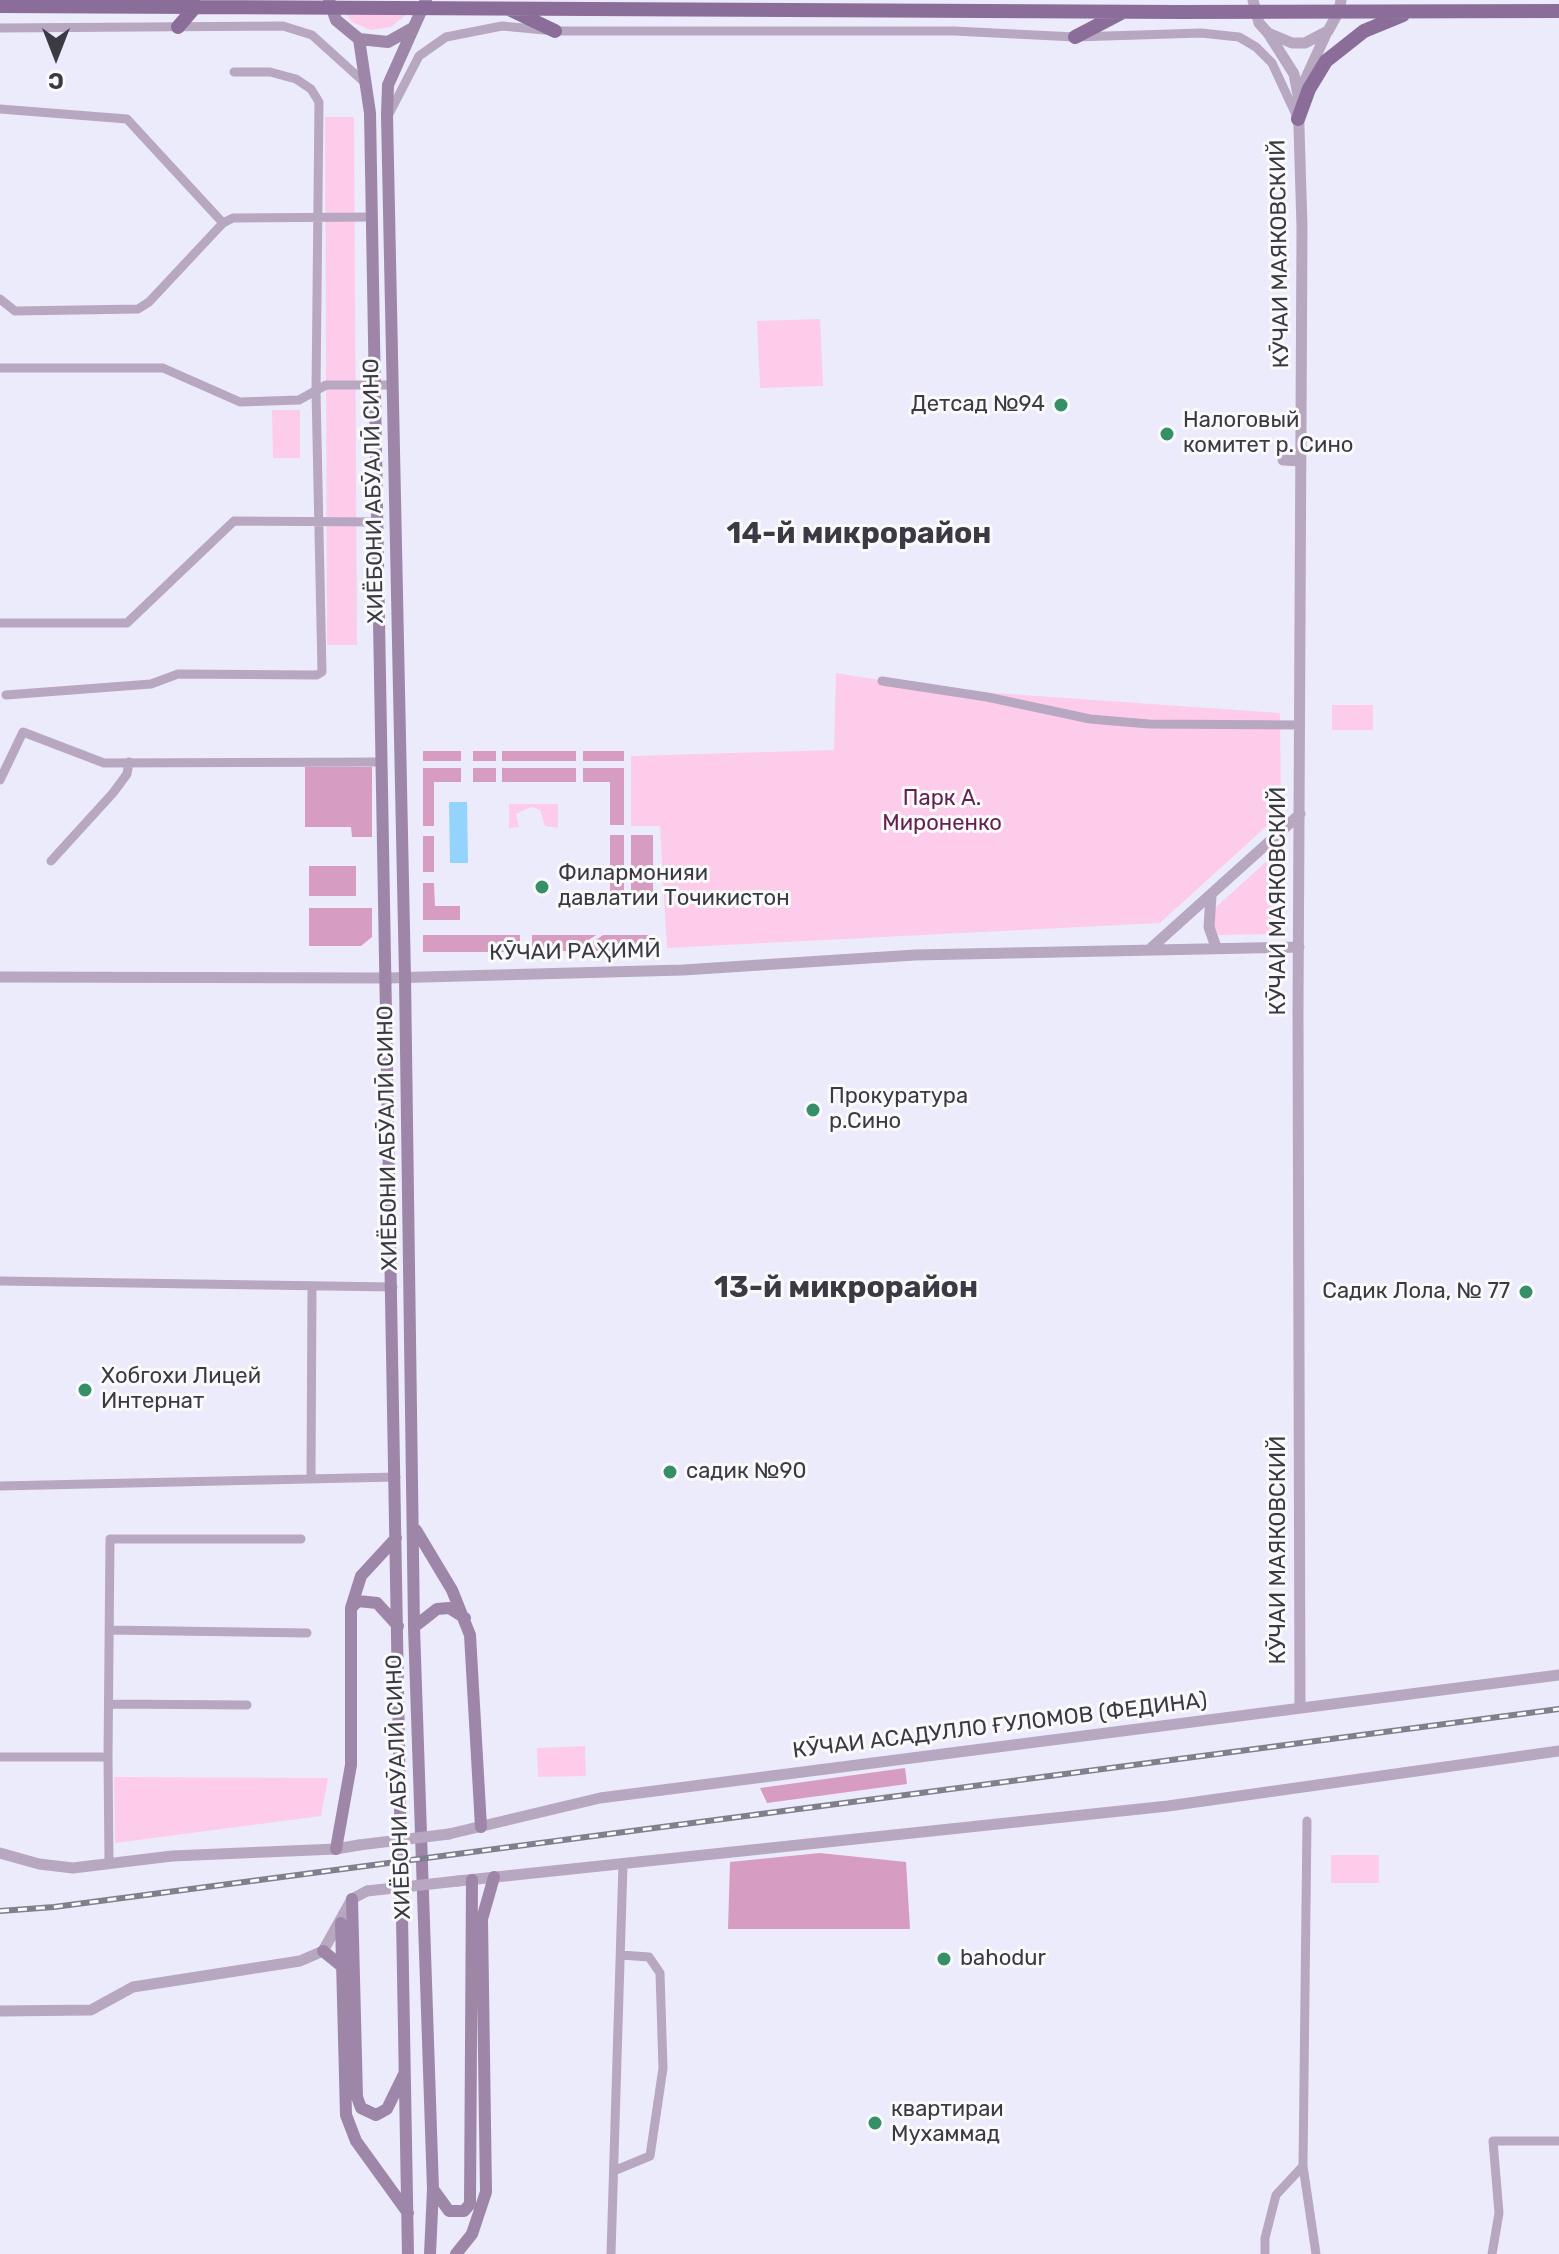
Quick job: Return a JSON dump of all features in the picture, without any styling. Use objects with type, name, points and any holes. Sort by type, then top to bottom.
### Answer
[{"type":"main road","points":[[329,4],[346,31],[359,39],[388,42],[413,27]]},
{"type":"main road","points":[[0,6],[425,4],[507,8],[1125,12],[1254,5],[1412,11],[1559,11]]},
{"type":"main road","name":"ХИЁБОНИ АБӮАЛӢ СИНО","points":[[425,4],[388,85],[387,117],[405,977],[414,1627],[433,2189],[430,2254]]},
{"type":"main road","points":[[178,27],[196,6]]},
{"type":"main road","points":[[507,8],[555,31]]},
{"type":"main road","points":[[1298,119],[1309,89],[1326,61],[1364,31],[1412,11]]},
{"type":"main road","points":[[1075,37],[1125,12]]},
{"type":"main road","name":"ХИЁБОНИ АБӮАЛӢ СИНО","points":[[359,39],[370,113],[408,2254]]},
{"type":"main road","points":[[414,1527],[467,1621],[481,1827]]},
{"type":"main road","points":[[336,1849],[351,1765],[351,1608],[361,1576],[396,1538]]},
{"type":"main road","points":[[351,1608],[358,1601],[377,1603],[398,1626]]},
{"type":"main road","points":[[414,1627],[437,1609],[449,1608],[467,1621]]},
{"type":"main road","points":[[456,2254],[472,2234],[486,2192],[482,1919],[494,1877]]},
{"type":"main road","points":[[433,2189],[449,2211],[464,2211],[470,2204],[472,1880]]},
{"type":"main road","points":[[352,1899],[357,2097],[361,2108],[376,2115],[387,2109],[406,2071]]},
{"type":"main road","points":[[341,1923],[346,2115],[356,2141],[408,2213]]},
{"type":"main road","points":[[323,1951],[344,1968]]},
{"type":"street","name":"КӮЧАИ МАЯКОВСКИЙ","points":[[1254,5],[1294,74],[1298,95],[1302,227],[1300,1708]]},
{"type":"street","name":"КӮЧАИ МАЯКОВСКИЙ","points":[[1298,95],[1340,6]]},
{"type":"street","points":[[0,28],[283,26],[312,35],[364,82]]},
{"type":"street","points":[[387,117],[413,64],[446,37],[502,26],[555,31],[954,31],[1075,37],[1201,33],[1239,37],[1256,47],[1272,63],[1298,119]]},
{"type":"street","points":[[1268,33],[1292,43],[1317,39],[1328,31]]},
{"type":"street","points":[[6,695],[151,684],[178,674],[317,675],[322,672],[316,391],[321,217],[319,102],[311,89],[296,79],[270,72],[234,72]]},
{"type":"street","points":[[0,109],[127,119],[223,223]]},
{"type":"street","points":[[0,299],[15,311],[138,309],[149,302],[223,223],[244,217],[372,217]]},
{"type":"street","points":[[1,366],[163,368],[240,402],[291,402],[326,385],[392,385]]},
{"type":"street","points":[[1283,460],[1301,461]]},
{"type":"street","points":[[0,623],[127,623],[234,521],[378,522]]},
{"type":"street","points":[[882,681],[987,697],[1090,719],[1149,724],[1300,725]]},
{"type":"street","points":[[0,780],[23,732],[104,763],[382,762]]},
{"type":"street","points":[[51,861],[113,793],[127,774],[129,762]]},
{"type":"street","points":[[1150,949],[1300,814]]},
{"type":"street","points":[[1211,896],[1209,927],[1216,947]]},
{"type":"street","name":"КӮЧАИ РАҲИМӢ","points":[[0,977],[603,976],[915,955],[1299,947]]},
{"type":"street","points":[[0,1281],[393,1287]]},
{"type":"street","points":[[311,1476],[312,1286]]},
{"type":"street","points":[[0,1486],[311,1476],[396,1477]]},
{"type":"street","points":[[109,1864],[110,1539],[301,1539]]},
{"type":"street","points":[[109,1630],[307,1633]]},
{"type":"street","name":"КӮЧАИ АСАДУЛЛО ҒУЛОМОВ (ФЕДИНА)","points":[[336,1849],[449,1834],[600,1798],[1559,1675]]},
{"type":"street","points":[[109,1704],[247,1705]]},
{"type":"street","points":[[0,2011],[91,2010],[133,1987],[300,1961],[323,1951],[352,1899],[367,1891],[1168,1806],[1559,1751]]},
{"type":"street","points":[[0,1757],[108,1757]]},
{"type":"street","points":[[1307,1821],[1303,2166],[1316,2254]]},
{"type":"street","points":[[0,1853],[39,1864],[73,1868],[172,1856],[336,1849]]},
{"type":"street","points":[[611,2254],[616,2170],[623,1864]]},
{"type":"street","points":[[616,2170],[650,2156],[663,2068],[660,1973],[649,1957],[621,1955]]},
{"type":"street","points":[[1492,2254],[1499,2213],[1493,2141],[1559,2141]]},
{"type":"street","points":[[1265,2254],[1265,2238],[1276,2195],[1303,2166]]},
{"type":"green space","points":[[346,14],[407,14],[391,27],[371,30],[352,22]]},
{"type":"green space","points":[[325,117],[354,117],[357,645],[327,645]]},
{"type":"green space","points":[[820,319],[823,386],[760,388],[757,321]]},
{"type":"green space","points":[[272,410],[300,410],[300,458],[273,458]]},
{"type":"green space","name":"Парк А. Мироненко","points":[[836,673],[938,689],[1280,713],[1281,813],[1160,923],[667,948],[660,826],[631,826],[631,756],[834,750]]},
{"type":"green space","points":[[1332,705],[1373,705],[1373,730],[1332,730]]},
{"type":"green space","points":[[509,804],[558,804],[558,828],[545,826],[540,810],[531,807],[516,814],[519,827],[509,828]]},
{"type":"green space","points":[[1278,851],[1275,934],[1219,935],[1211,928],[1211,914]]},
{"type":"green space","points":[[585,1746],[586,1776],[538,1777],[537,1748]]},
{"type":"green space","points":[[114,1777],[328,1778],[321,1816],[115,1843]]},
{"type":"green space","points":[[1331,1855],[1379,1855],[1379,1883],[1331,1883]]},
{"type":"shaded area","points":[[423,751],[461,751],[461,761],[423,761]]},
{"type":"shaded area","points":[[473,751],[496,751],[496,761],[473,761]]},
{"type":"shaded area","points":[[502,751],[576,751],[576,761],[502,761]]},
{"type":"shaded area","points":[[583,751],[624,751],[624,761],[583,761]]},
{"type":"shaded area","points":[[305,767],[372,767],[372,837],[352,837],[351,827],[305,827]]},
{"type":"shaded area","points":[[423,768],[461,768],[461,782],[434,782],[434,826],[423,826]]},
{"type":"shaded area","points":[[473,768],[496,768],[496,782],[473,782]]},
{"type":"shaded area","points":[[502,768],[576,768],[576,782],[502,782]]},
{"type":"shaded area","points":[[583,768],[624,768],[624,825],[610,825],[610,782],[583,782]]},
{"type":"shaded area","points":[[610,835],[624,835],[624,893],[610,893]]},
{"type":"shaded area","points":[[631,835],[653,835],[653,893],[631,893]]},
{"type":"shaded area","points":[[423,836],[434,836],[434,872],[423,872]]},
{"type":"shaded area","points":[[309,866],[356,866],[356,896],[309,896]]},
{"type":"shaded area","points":[[423,883],[434,883],[435,906],[460,906],[460,920],[423,920]]},
{"type":"shaded area","points":[[309,908],[372,908],[372,937],[361,946],[309,946]]},
{"type":"shaded area","points":[[423,935],[520,935],[520,952],[423,952]]},
{"type":"shaded area","points":[[532,935],[596,935],[573,951],[532,951]]},
{"type":"shaded area","points":[[603,935],[653,935],[653,951],[580,951]]},
{"type":"shaded area","points":[[905,1768],[907,1784],[767,1803],[760,1788]]},
{"type":"shaded area","points":[[820,1853],[906,1862],[910,1929],[728,1929],[730,1862]]},
{"type":"water","points":[[449,802],[467,802],[468,863],[450,863]]},
{"type":"railway","points":[[0,1911],[54,1907],[1559,1709]]},
{"type":"place","name":"Детсад №94","points":[[1061,405]]},
{"type":"place","name":"Налоговый комитет р. Сино","points":[[1167,434]]},
{"type":"place","name":"Филармонияи давлатии Точикистон","points":[[542,887]]},
{"type":"place","name":"Прокуратура р.Сино","points":[[813,1110]]},
{"type":"place","name":"Садик Лола, № 77","points":[[1526,1292]]},
{"type":"place","name":"Хобгохи Лицей Интернат","points":[[85,1390]]},
{"type":"place","name":"садик №90","points":[[670,1472]]},
{"type":"place","name":"bahodur","points":[[944,1959]]},
{"type":"place","name":"квартираи Мухаммад","points":[[875,2123]]},
{"type":"district","name":"14-й микрорайон","points":[[859,534]]},
{"type":"district","name":"13-й микрорайон","points":[[846,1288]]}]
